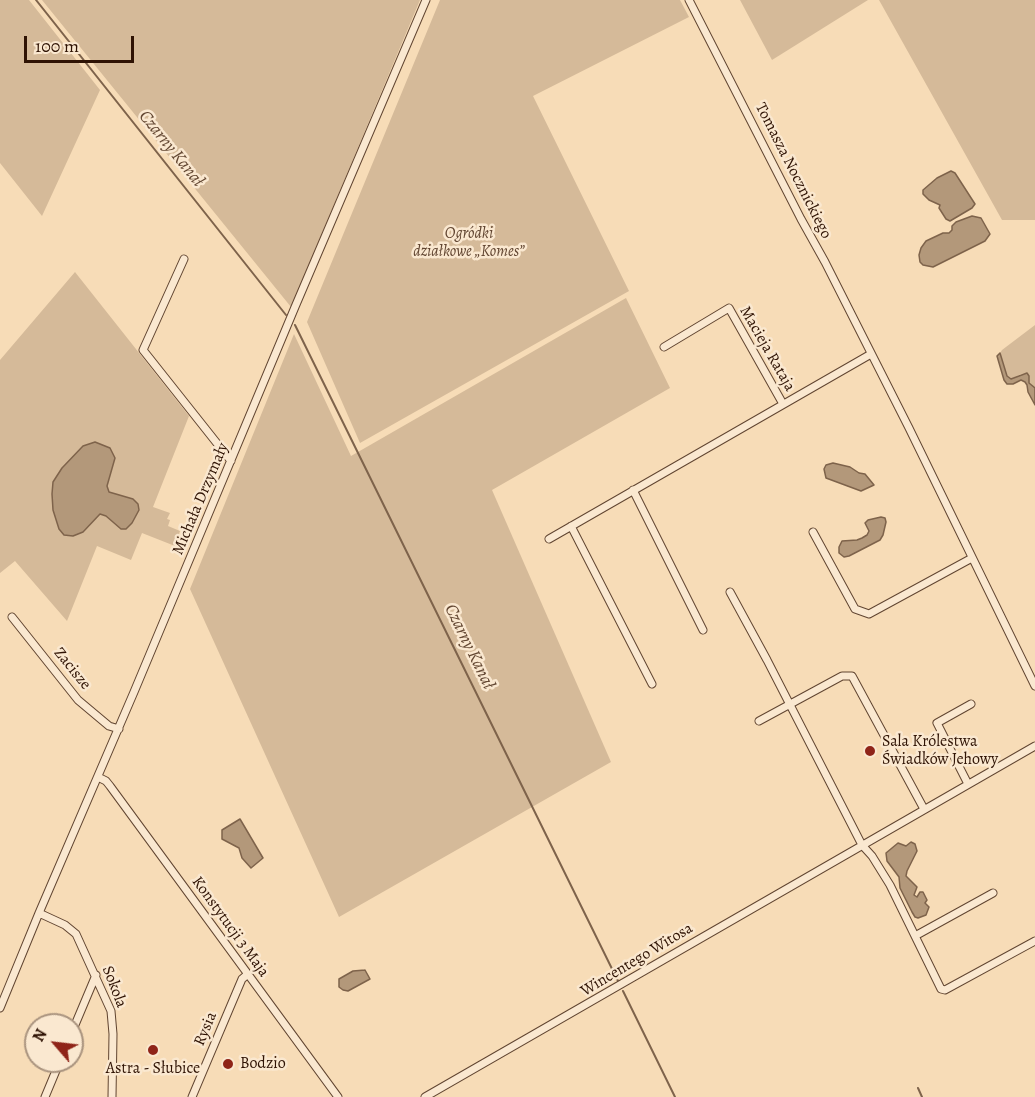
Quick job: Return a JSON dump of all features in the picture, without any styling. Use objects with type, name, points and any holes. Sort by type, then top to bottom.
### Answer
[{"type":"street","name":"Michała Drzymały","points":[[0,1008],[426,0]]},
{"type":"street","name":"Tomasza Nocznickiego","points":[[689,0],[871,354],[1035,686]]},
{"type":"street","points":[[184,259],[143,350],[231,461]]},
{"type":"street","name":"Macieja Rataja","points":[[664,346],[729,308],[783,404]]},
{"type":"street","points":[[549,539],[871,354]]},
{"type":"street","points":[[633,490],[703,630]]},
{"type":"street","points":[[571,526],[652,684]]},
{"type":"street","points":[[813,532],[855,609],[870,614],[972,558]]},
{"type":"street","points":[[730,592],[862,845],[872,856],[890,885],[941,989],[945,990],[1035,941]]},
{"type":"street","name":"Zacisze","points":[[12,617],[78,700],[109,726],[119,729]]},
{"type":"street","points":[[759,721],[842,676],[852,676],[924,809]]},
{"type":"street","points":[[968,784],[937,723],[971,704]]},
{"type":"street","name":"Wincentego Witosa","points":[[425,1097],[1035,746]]},
{"type":"street","name":"Konstytucji 3 Maja","points":[[98,777],[110,786],[338,1097]]},
{"type":"street","points":[[915,936],[993,893]]},
{"type":"street","name":"Sokola","points":[[39,913],[65,925],[76,934],[111,1011],[114,1034],[112,1097]]},
{"type":"street","name":"Rysia","points":[[192,1097],[242,979],[248,974]]},
{"type":"street","points":[[80,1013],[96,975]]},
{"type":"street","points":[[45,1097],[55,1073]]},
{"type":"green space","points":[[0,0],[29,0],[100,90],[42,216],[0,163]]},
{"type":"green space","points":[[42,0],[420,0],[291,307]]},
{"type":"green space","name":"Ogródki działkowe „Komes”","points":[[440,0],[680,0],[689,17],[533,96],[629,291],[360,443],[307,322]]},
{"type":"green space","points":[[740,0],[868,0],[772,60]]},
{"type":"green space","points":[[879,0],[1035,0],[1035,220],[1002,220]]},
{"type":"green space","points":[[75,272],[189,416],[153,507],[170,513],[167,519],[170,520],[168,526],[180,531],[175,546],[142,533],[131,560],[97,546],[67,621],[15,561],[0,573],[0,360]]},
{"type":"green space","points":[[626,298],[670,388],[492,490],[611,762],[339,917],[190,589],[294,334],[351,456]]},
{"type":"green space","points":[[1035,325],[1035,388],[1029,383],[1027,373],[1011,379],[1007,376],[1000,353]]},
{"type":"shaded area","points":[[951,171],[955,173],[975,204],[950,221],[939,208],[940,205],[929,200],[923,194],[923,190],[937,178]]},
{"type":"shaded area","points":[[972,216],[981,218],[990,234],[985,241],[933,267],[920,262],[921,248],[926,241],[943,233],[949,233],[956,222]]},
{"type":"shaded area","points":[[1000,353],[1007,376],[1011,379],[1027,373],[1029,383],[1035,388],[1035,405],[1025,382],[1021,380],[1007,384],[1004,380],[997,356]]},
{"type":"shaded area","points":[[95,442],[110,448],[115,458],[107,486],[109,492],[133,499],[138,504],[139,510],[126,529],[121,529],[106,516],[100,514],[83,532],[73,536],[64,535],[59,529],[53,510],[53,482],[62,468],[83,446]]},
{"type":"shaded area","points":[[833,463],[865,474],[874,485],[861,491],[826,478],[824,469],[826,465]]},
{"type":"shaded area","points":[[881,517],[885,518],[886,522],[880,540],[849,556],[844,557],[839,553],[842,541],[857,540],[867,535],[869,531],[865,523]]},
{"type":"shaded area","points":[[240,819],[263,858],[251,868],[242,858],[239,848],[222,839],[222,830]]},
{"type":"shaded area","points":[[911,842],[915,844],[917,851],[906,876],[917,887],[914,895],[917,897],[920,892],[923,892],[927,900],[925,903],[929,907],[926,915],[918,918],[915,917],[900,888],[899,877],[887,861],[886,853],[898,843],[906,846]]},
{"type":"shaded area","points":[[365,970],[370,979],[348,991],[339,987],[339,979],[353,971]]},
{"type":"waterway","name":"Czarny Kanał","points":[[36,0],[286,315]]},
{"type":"waterway","name":"Czarny Kanał","points":[[295,325],[618,981]]},
{"type":"waterway","name":"Czarny Kanał","points":[[623,991],[675,1097]]},
{"type":"waterway","points":[[918,1088],[922,1097]]},
{"type":"place","name":"Sala Królestwa Świadków Jehowy","points":[[870,751]]},
{"type":"place","name":"Astra - Słubice","points":[[153,1050]]},
{"type":"place","name":"Bodzio","points":[[228,1064]]}]
